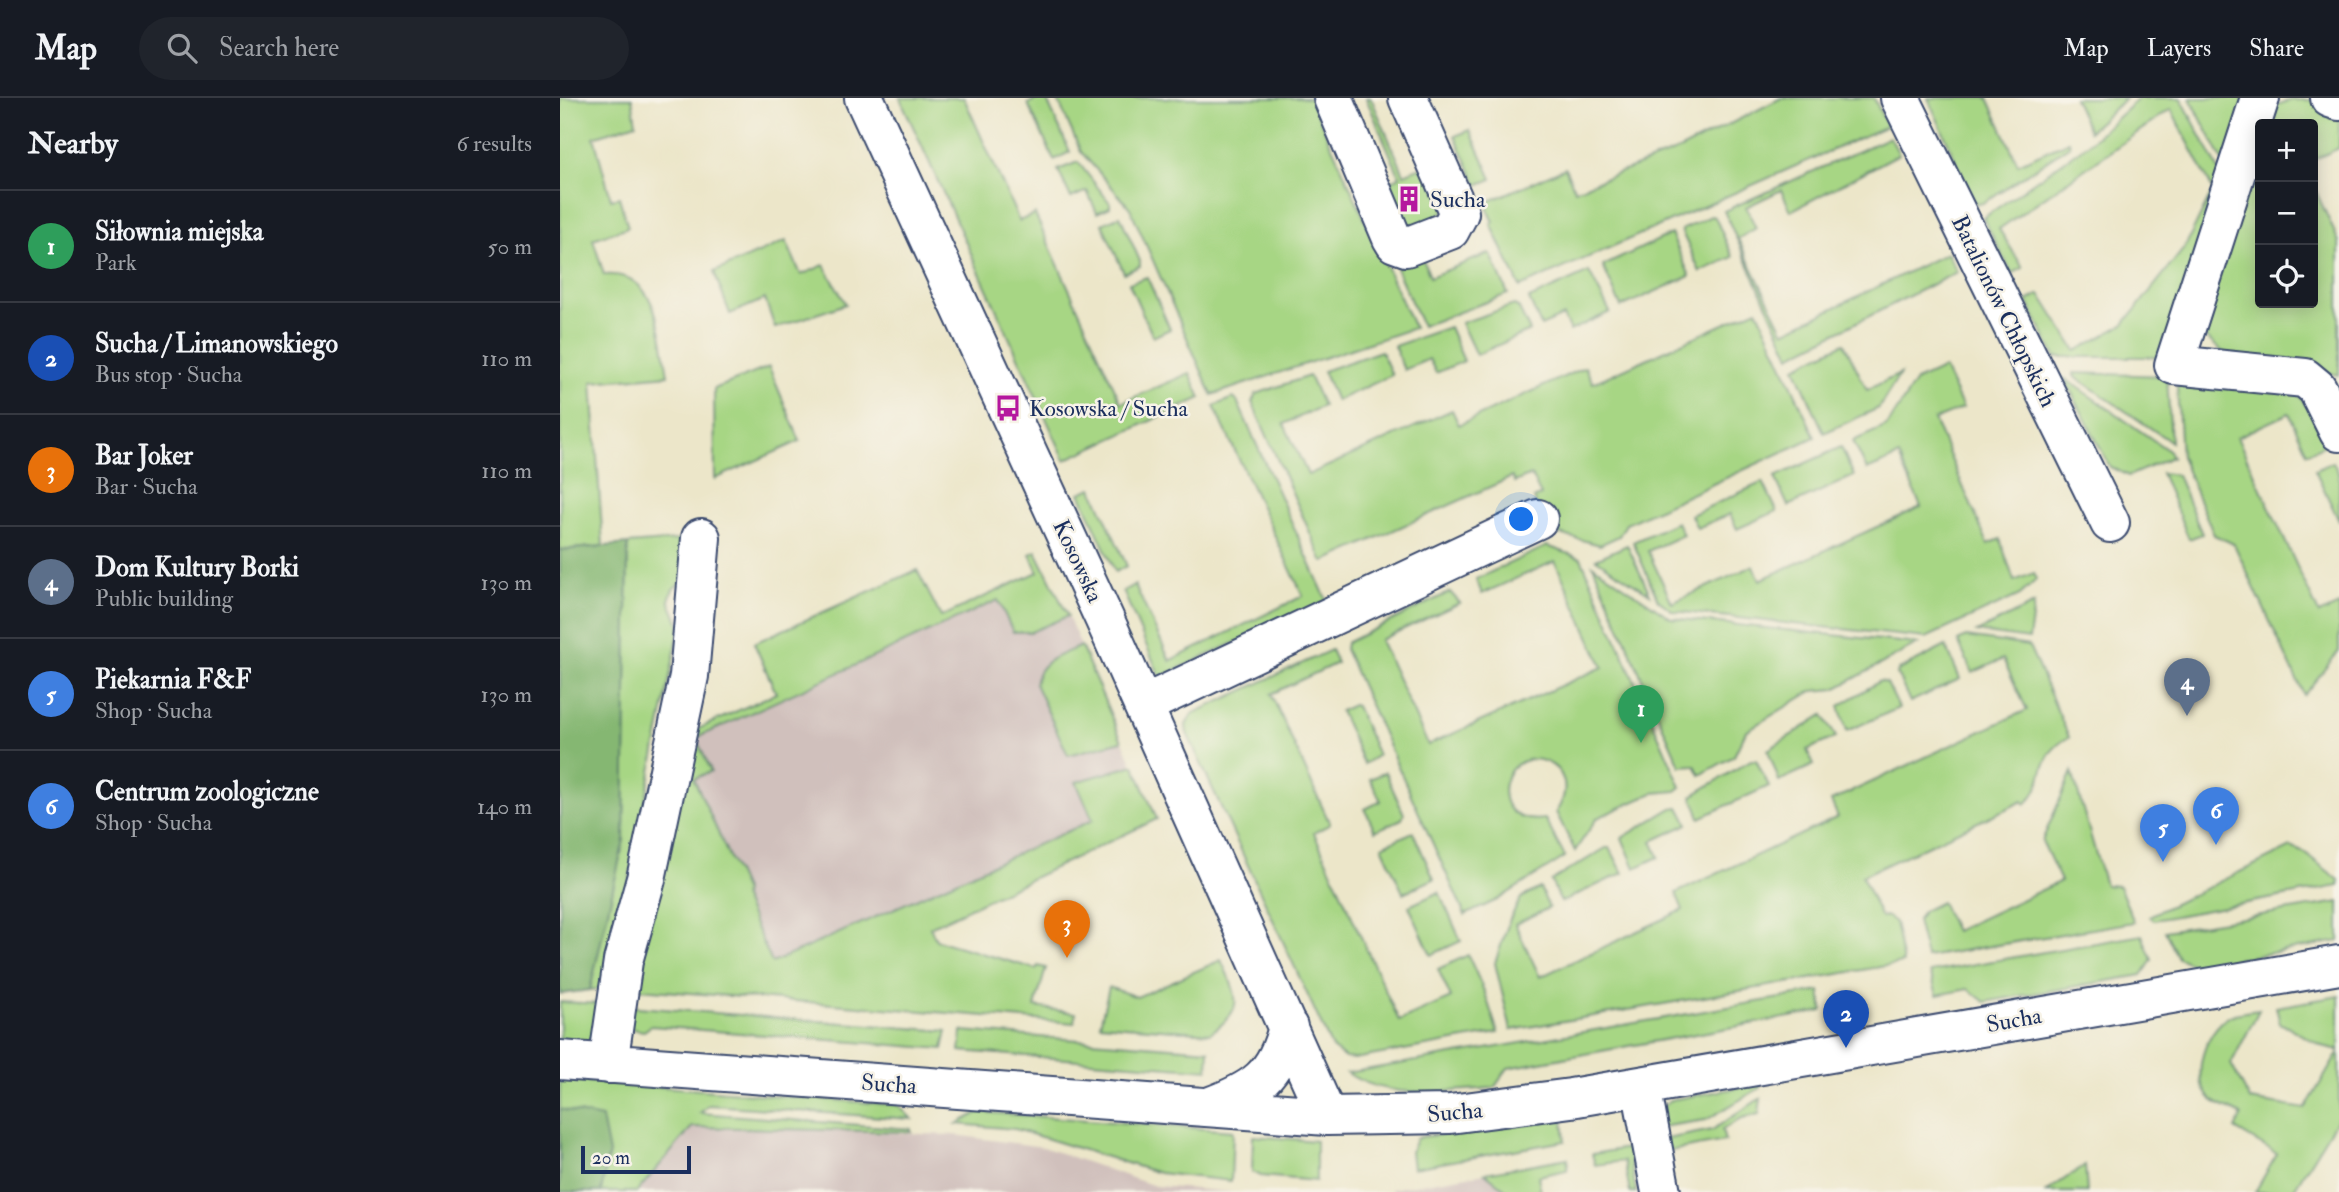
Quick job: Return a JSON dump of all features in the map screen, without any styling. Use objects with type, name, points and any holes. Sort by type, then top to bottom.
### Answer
[{"type":"street","name":"Kosowska","points":[[864,98],[1143,705],[1327,1116]]},
{"type":"street","points":[[1333,98],[1392,237],[1395,243],[1406,247],[1450,230],[1459,213],[1408,98]]},
{"type":"street","name":"Batalionów Chłopskich","points":[[1900,98],[2110,523]]},
{"type":"street","points":[[2260,98],[2175,365],[2305,378],[2317,388],[2339,432]]},
{"type":"street","points":[[2330,98],[2339,101]]},
{"type":"street","points":[[1143,705],[1538,519]]},
{"type":"street","points":[[608,1064],[623,961],[646,879],[689,676],[701,538]]},
{"type":"street","name":"Sucha","points":[[560,1060],[1327,1116],[1450,1114],[1641,1086],[2339,965]]},
{"type":"street","points":[[1205,1108],[1238,1095],[1257,1083],[1281,1055],[1288,1027]]},
{"type":"street","points":[[1641,1086],[1661,1192]]},
{"type":"shaded area","points":[[998,600],[1025,633],[1068,616],[1157,819],[772,963],[742,898],[744,890],[694,779],[711,771],[696,738]]},
{"type":"shaded area","points":[[692,1127],[955,1135],[1043,1147],[1155,1186],[1234,1192],[637,1192]]},
{"type":"shaded area","points":[[1485,1173],[1509,1192],[1392,1192],[1391,1189]]},
{"type":"green space","points":[[560,98],[632,98],[636,123],[594,137],[611,199],[619,197],[628,227],[593,239],[604,275],[622,276],[636,283],[654,308],[668,375],[592,382],[603,546],[560,550]]},
{"type":"green space","points":[[900,98],[964,98],[1019,221],[1035,214],[1121,403],[1190,373],[1201,398],[1065,460]]},
{"type":"green space","points":[[1039,98],[1046,98],[1070,152],[1054,160],[1028,104]]},
{"type":"green space","points":[[1057,98],[1310,98],[1414,328],[1212,395],[1130,208],[1081,152]]},
{"type":"green space","points":[[1366,98],[1371,98],[1404,174],[1426,165],[1445,210],[1411,237],[1380,186],[1400,177]]},
{"type":"green space","points":[[1781,98],[1874,98],[1887,126],[1520,287],[1491,224],[1494,222],[1485,203],[1565,168],[1575,190],[1681,149]]},
{"type":"green space","points":[[1928,98],[1988,98],[2018,164],[2069,141],[2070,145],[1983,203],[1975,204]]},
{"type":"green space","points":[[2074,98],[2126,98],[2089,131]]},
{"type":"green space","points":[[2139,98],[2181,98],[2225,182],[2168,357],[2055,357],[2027,301],[2040,294],[2076,351],[2124,324],[2185,247],[2213,190],[2171,109],[1999,229],[2023,268],[2012,274],[1983,218],[2088,144]]},
{"type":"green space","points":[[2190,98],[2250,98],[2228,171]]},
{"type":"green space","points":[[2292,100],[2315,100],[2339,108],[2339,148],[2318,158],[2318,119],[2266,119],[2270,107]]},
{"type":"green space","points":[[1470,130],[1492,179],[1477,185],[1455,136]]},
{"type":"green space","points":[[1890,137],[1899,154],[1791,211],[1781,190],[1746,207],[1756,228],[1738,239],[1784,332],[1947,253],[1957,272],[1790,356],[1724,211]]},
{"type":"green space","points":[[2255,153],[2255,308],[2318,308],[2318,196],[2339,242],[2339,375],[2224,353],[2202,334]]},
{"type":"green space","points":[[1078,162],[1110,203],[1110,207],[1097,213],[1087,191],[1071,198],[1058,170]]},
{"type":"green space","points":[[1120,216],[1140,261],[1140,266],[1124,273],[1102,224]]},
{"type":"green space","points":[[1711,216],[1715,217],[1733,257],[1700,272],[1681,230]]},
{"type":"green space","points":[[1671,234],[1690,276],[1621,307],[1603,266]]},
{"type":"green space","points":[[786,241],[801,275],[824,265],[846,304],[775,328],[765,299],[730,314],[714,272]]},
{"type":"green space","points":[[1490,253],[1508,294],[1422,326],[1396,268],[1422,257],[1430,277]]},
{"type":"green space","points":[[1589,272],[1610,312],[1570,331],[1563,316],[1541,326],[1529,299]]},
{"type":"green space","points":[[1147,277],[1170,329],[1153,337],[1129,283]]},
{"type":"green space","points":[[1514,305],[1518,307],[1530,331],[1476,355],[1461,323]]},
{"type":"green space","points":[[1757,309],[1815,437],[1626,524],[1619,536],[1600,545],[1548,531],[1534,499],[1541,495],[1531,475],[1515,482],[1512,477],[1323,562],[1252,402],[1256,394],[1309,376],[1323,406],[1284,424],[1308,475],[1452,410],[1459,425],[1585,367],[1593,383]]},
{"type":"green space","points":[[1449,327],[1464,361],[1436,373],[1429,359],[1404,370],[1394,346]]},
{"type":"green space","points":[[1844,343],[1867,390],[1900,374],[1879,408],[1824,433],[1795,367]]},
{"type":"green space","points":[[1381,351],[1392,375],[1336,401],[1323,371]]},
{"type":"green space","points":[[769,367],[800,441],[715,479],[714,389]]},
{"type":"green space","points":[[1944,368],[1963,408],[1934,420],[1988,544],[2000,539],[2014,581],[2034,573],[2036,580],[2020,595],[1926,638],[1673,611],[1658,600],[1633,542],[1677,522],[1683,535],[1648,551],[1672,603],[1753,566],[1760,580],[1921,507],[1899,456],[1867,470],[1853,441],[1887,426],[1916,381]]},
{"type":"green space","points":[[2074,373],[2167,376],[2171,442],[2074,376]]},
{"type":"green space","points":[[2064,378],[2169,451],[2172,457],[2129,476],[2110,467]]},
{"type":"green space","points":[[2180,378],[2299,395],[2312,414],[2325,445],[2307,453],[2289,413],[2237,437],[2319,614],[2339,605],[2339,651],[2304,695],[2234,544],[2214,535],[2181,457],[2177,385]]},
{"type":"green space","points":[[1233,398],[1237,401],[1327,601],[1160,677],[1123,591],[1135,585],[1170,661],[1303,596],[1214,406]]},
{"type":"green space","points":[[1841,447],[1854,476],[1788,506],[1775,477]]},
{"type":"green space","points":[[2333,462],[2339,474],[2339,521],[2315,470]]},
{"type":"green space","points":[[2161,473],[2177,475],[2202,534],[2189,539]]},
{"type":"green space","points":[[1763,482],[1777,511],[1737,529],[1730,514],[1697,528],[1691,515]]},
{"type":"green space","points":[[1092,488],[1127,566],[1115,572],[1080,493]]},
{"type":"green space","points":[[691,539],[682,581],[673,589],[669,600],[680,626],[608,988],[590,990],[624,840],[628,544]]},
{"type":"green space","points":[[628,544],[624,840],[590,990],[560,994],[560,550]]},
{"type":"green space","points":[[1627,545],[1650,594],[1596,559]]},
{"type":"green space","points":[[1547,546],[1581,558],[1681,787],[1676,791],[1653,793],[1597,818],[1575,851],[1556,812],[1564,795],[1564,780],[1557,769],[1547,762],[1535,759],[1522,762],[1512,769],[1505,783],[1507,803],[1514,813],[1522,818],[1545,819],[1565,857],[1497,900],[1465,915],[1345,649],[1346,643],[1450,592],[1460,603],[1380,640],[1428,745],[1603,667],[1555,561],[1482,594],[1476,579]]},
{"type":"green space","points":[[1036,551],[1068,616],[1031,632],[1013,632],[998,600],[696,738],[711,771],[694,779],[744,890],[743,898],[772,963],[1093,820],[1076,782],[1134,765],[1157,819],[930,927],[936,940],[1036,969],[1038,966],[1046,968],[1035,1007],[1076,1013],[1074,1023],[627,988],[698,729],[776,693],[754,643],[917,570],[941,617],[1038,572],[1030,554]]},
{"type":"green space","points":[[1593,565],[1671,618],[1918,644],[1835,689],[1812,691],[1746,731],[1734,756],[1700,775],[1695,765],[1680,766]]},
{"type":"green space","points":[[2034,604],[2029,639],[1977,632],[2028,607]]},
{"type":"green space","points":[[1966,637],[2029,646],[2069,737],[2050,753],[2037,788],[2025,804],[2023,801],[1862,876],[1881,918],[1886,916],[1895,922],[1903,963],[1511,1030],[1495,963],[1510,919],[1521,898],[1540,888],[1549,908],[1515,924],[1540,977],[1683,910],[1676,893],[1838,817],[1831,801],[2027,710],[2003,659],[1972,673],[1958,641]]},
{"type":"green space","points":[[1081,646],[1122,741],[1068,755],[1035,684],[1037,676],[1046,664]]},
{"type":"green space","points":[[1946,646],[1960,679],[1910,702],[1897,674],[1899,670]]},
{"type":"green space","points":[[1331,650],[1337,663],[1271,694],[1330,824],[1314,833],[1399,1021],[1451,998],[1438,969],[1468,955],[1485,993],[1498,1033],[1354,1059],[1345,1058],[1332,1048],[1187,733],[1186,725],[1192,714]]},
{"type":"green space","points":[[1880,681],[1887,683],[1899,708],[1847,731],[1839,706]]},
{"type":"green space","points":[[1356,706],[1378,755],[1364,764],[1340,711]]},
{"type":"green space","points":[[1823,715],[1836,737],[1807,750],[1814,765],[1779,781],[1768,750]]},
{"type":"green space","points":[[1751,760],[1756,760],[1769,786],[1700,818],[1692,796]]},
{"type":"green space","points":[[1385,772],[1404,814],[1402,819],[1375,831],[1365,809],[1381,801],[1370,779]]},
{"type":"green space","points":[[2072,772],[2105,885],[2119,886],[2134,922],[1926,957],[1917,921],[1923,911],[1941,902],[1955,931],[2061,881],[2042,841]]},
{"type":"green space","points":[[1679,807],[1688,824],[1652,841],[1659,857],[1635,868],[1622,838],[1672,808]]},
{"type":"green space","points":[[1413,832],[1434,879],[1403,893],[1382,846]]},
{"type":"green space","points":[[2291,847],[2305,853],[2339,880],[2339,886],[2154,920],[2149,916]]},
{"type":"green space","points":[[1610,848],[1623,873],[1561,902],[1551,881]]},
{"type":"green space","points":[[1439,892],[1461,941],[1431,955],[1409,906]]},
{"type":"green space","points":[[2339,902],[2339,941],[2197,966],[2178,958],[2165,931]]},
{"type":"green space","points":[[2142,935],[2152,960],[2142,975],[1985,1002],[1968,989],[1937,995],[1930,972]]},
{"type":"green space","points":[[1221,960],[1234,992],[1234,1009],[1222,1024],[1210,1033],[1100,1024],[1109,987],[1137,997]]},
{"type":"green space","points":[[1820,991],[1823,1011],[1508,1068],[1494,1088],[1438,1092],[1400,1091],[1363,1082],[1347,1073]]},
{"type":"green space","points":[[2339,996],[2339,1050],[2322,1046],[2280,1023],[2276,1007]]},
{"type":"green space","points":[[560,1002],[605,1004],[601,1030],[590,1042],[560,1039]]},
{"type":"green space","points":[[625,1006],[947,1031],[943,1049],[651,1026],[644,1031],[625,1028]]},
{"type":"green space","points":[[2259,1010],[2231,1064],[2250,1100],[2305,1109],[2339,1052],[2339,1116],[2292,1192],[2255,1192],[2277,1154],[2235,1129],[2242,1115],[2212,1100],[2201,1082],[2200,1071],[2205,1048],[2216,1028],[2232,1015]]},
{"type":"green space","points":[[962,1031],[1209,1050],[1208,1070],[960,1051]]},
{"type":"green space","points":[[560,1079],[898,1105],[912,1119],[709,1105],[700,1113],[911,1129],[911,1132],[692,1127],[637,1192],[560,1192]]},
{"type":"green space","points":[[1760,1084],[1760,1088],[1706,1120],[1660,1127],[1662,1107],[1670,1100]]},
{"type":"green space","points":[[1761,1098],[1759,1114],[1742,1118],[1722,1130],[1725,1141],[1670,1151],[1662,1140],[1712,1130]]},
{"type":"green space","points":[[560,1109],[602,1118],[609,1153],[601,1192],[560,1192]]},
{"type":"green space","points":[[979,1112],[1233,1131],[1231,1181],[1159,1173],[1015,1129],[957,1124]]},
{"type":"green space","points":[[1563,1118],[1565,1141],[1413,1168],[1411,1152],[1416,1139],[1421,1137]]},
{"type":"green space","points":[[1253,1136],[1316,1141],[1316,1181],[1261,1176],[1252,1172]]},
{"type":"green space","points":[[1628,1148],[1636,1192],[1630,1192],[1624,1161],[1595,1165],[1592,1154]]},
{"type":"green space","points":[[1568,1158],[1567,1170],[1538,1176],[1541,1192],[1509,1192],[1485,1173]]},
{"type":"green space","points":[[2085,1165],[2087,1192],[2046,1192]]},
{"type":"place","name":"Sucha","points":[[1409,199]]},
{"type":"place","name":"Kosowska / Sucha","points":[[1008,408]]},
{"type":"place","name":"Dom Kultury Borki","points":[[2187,716]]},
{"type":"place","name":"Siłownia miejska","points":[[1641,743]]},
{"type":"place","name":"Centrum zoologiczne","points":[[2216,845]]},
{"type":"place","name":"Piekarnia F&F","points":[[2163,862]]},
{"type":"place","name":"Bar Joker","points":[[1067,958]]},
{"type":"place","name":"Sucha / Limanowskiego","points":[[1846,1048]]}]
